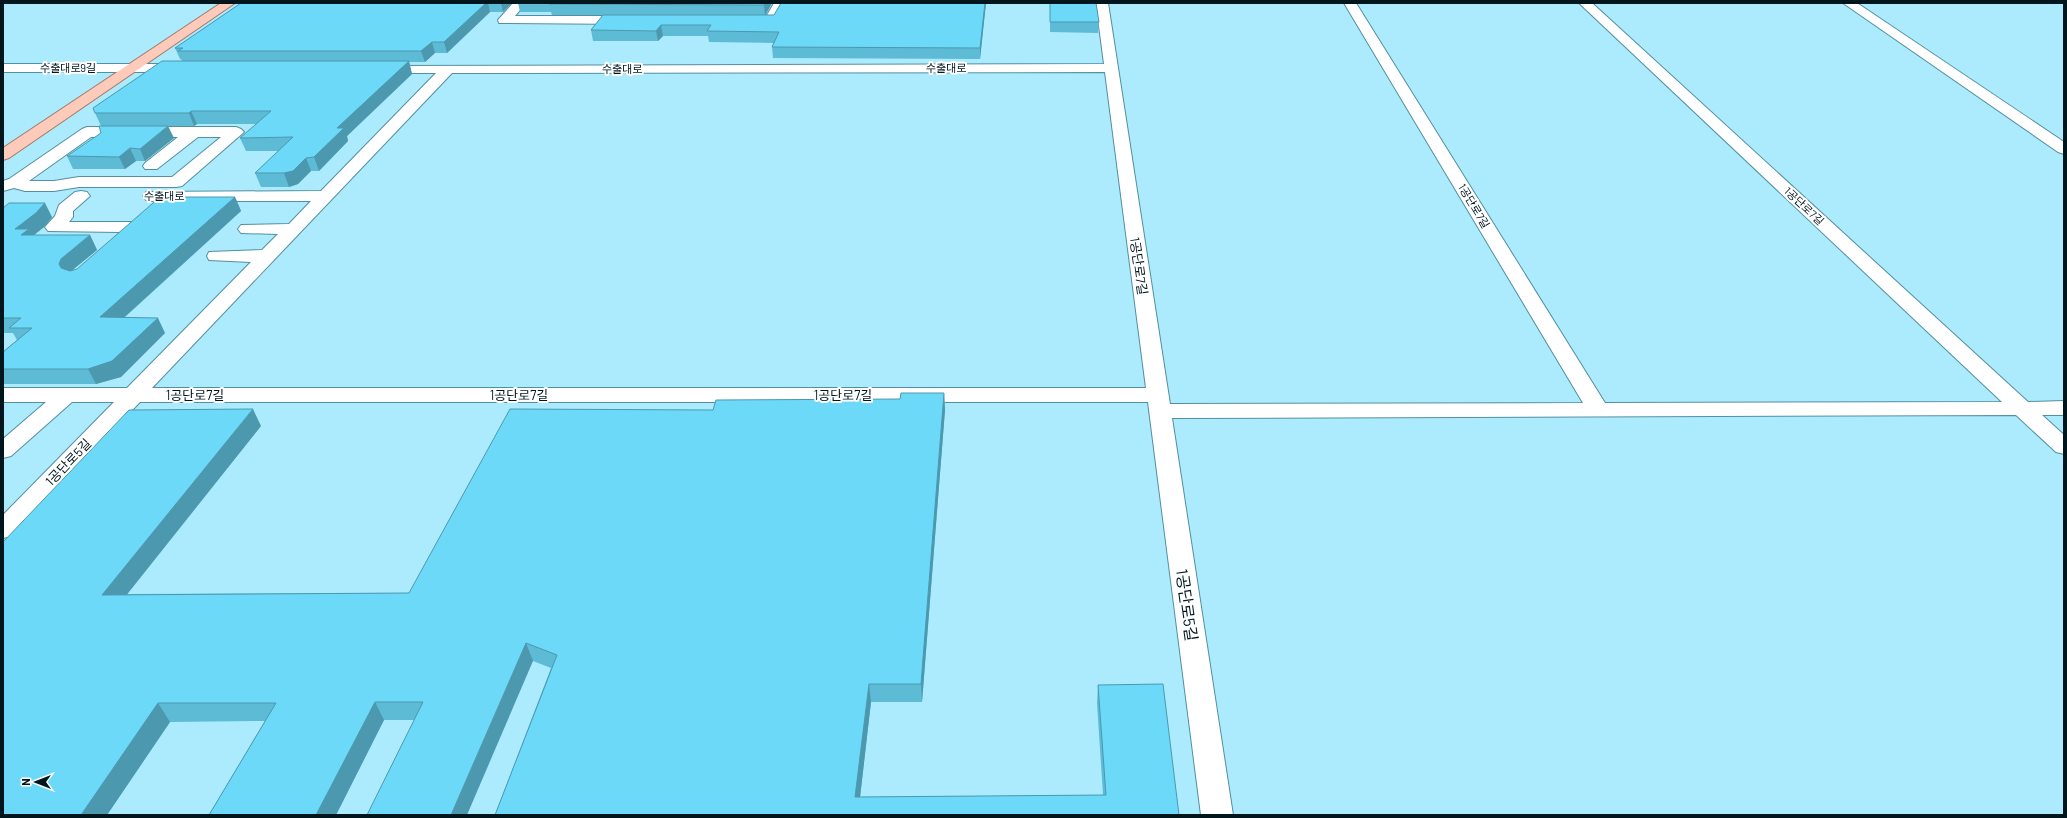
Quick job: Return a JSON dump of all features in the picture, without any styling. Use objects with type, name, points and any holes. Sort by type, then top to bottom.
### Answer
[{"type":"main road","points":[[3,143],[215,3]]},
{"type":"main road","points":[[3,155],[229,3]]},
{"type":"street","points":[[520,3],[504,20],[637,20]]},
{"type":"street","points":[[739,21],[770,21],[780,3]]},
{"type":"street","name":"1공단로7길","points":[[1102,3],[1158,403]]},
{"type":"street","name":"1공단로7길","points":[[1350,3],[1598,410]]},
{"type":"street","name":"1공단로7길","points":[[1585,3],[2022,408]]},
{"type":"street","points":[[1849,3],[2064,149]]},
{"type":"street","name":"수출대로9길","points":[[3,68],[132,68]]},
{"type":"street","points":[[132,68],[196,68]]},
{"type":"street","name":"수출대로","points":[[369,68],[1111,68]]},
{"type":"street","name":"1공단로7길","points":[[133,395],[448,69]]},
{"type":"street","points":[[87,132],[236,132],[176,182],[79,182],[54,186],[25,186],[6,192],[87,132]]},
{"type":"street","points":[[151,166],[194,132]]},
{"type":"street","points":[[39,186],[58,173]]},
{"type":"street","name":"수출대로","points":[[6,192],[81,196],[325,196]]},
{"type":"street","points":[[81,196],[65,209],[64,217],[54,227],[138,227],[113,248]]},
{"type":"street","points":[[247,229],[293,229]]},
{"type":"street","points":[[216,256],[267,256]]},
{"type":"street","name":"1공단로7길","points":[[3,395],[1158,403],[1598,410],[2064,408]]},
{"type":"street","points":[[3,451],[66,395]]},
{"type":"street","name":"1공단로5길","points":[[3,530],[133,395]]},
{"type":"street","name":"1공단로5길","points":[[1158,403],[1217,815]]},
{"type":"street","points":[[2022,408],[2064,447]]},
{"type":"building","points":[[241,3],[486,3],[444,42],[432,42],[421,51],[178,51],[183,48],[175,48]]},
{"type":"building","points":[[765,3],[764,5],[549,4]]},
{"type":"building","points":[[781,3],[985,3],[980,48],[772,47],[779,32],[707,31],[711,25],[661,25],[656,31],[591,30],[603,15],[774,15]]},
{"type":"building","points":[[1050,3],[1096,3],[1099,22],[1050,22]]},
{"type":"building","points":[[162,61],[409,61],[337,128],[344,128],[314,157],[306,158],[293,171],[284,173],[255,173],[293,137],[240,138],[271,111],[95,113],[93,108]]},
{"type":"building","points":[[99,126],[168,126],[140,149],[130,148],[119,157],[67,156],[101,133]]},
{"type":"building","points":[[160,197],[235,197],[100,317],[158,318],[112,361],[88,369],[3,369],[3,352],[32,328],[9,328],[21,318],[3,318],[3,208],[9,203],[45,203],[36,213],[15,229],[29,229],[21,235],[90,235],[61,259],[59,264],[61,268],[70,271],[77,269]]},
{"type":"building","points":[[901,393],[944,393],[921,684],[869,684],[855,797],[1106,795],[1098,685],[1163,684],[1179,815],[495,815],[557,655],[526,643],[451,815],[367,815],[423,702],[375,702],[316,815],[209,815],[276,703],[158,703],[81,815],[3,815],[3,542],[129,410],[253,409],[102,595],[409,593],[510,409],[713,410],[716,400],[900,399]]}]
